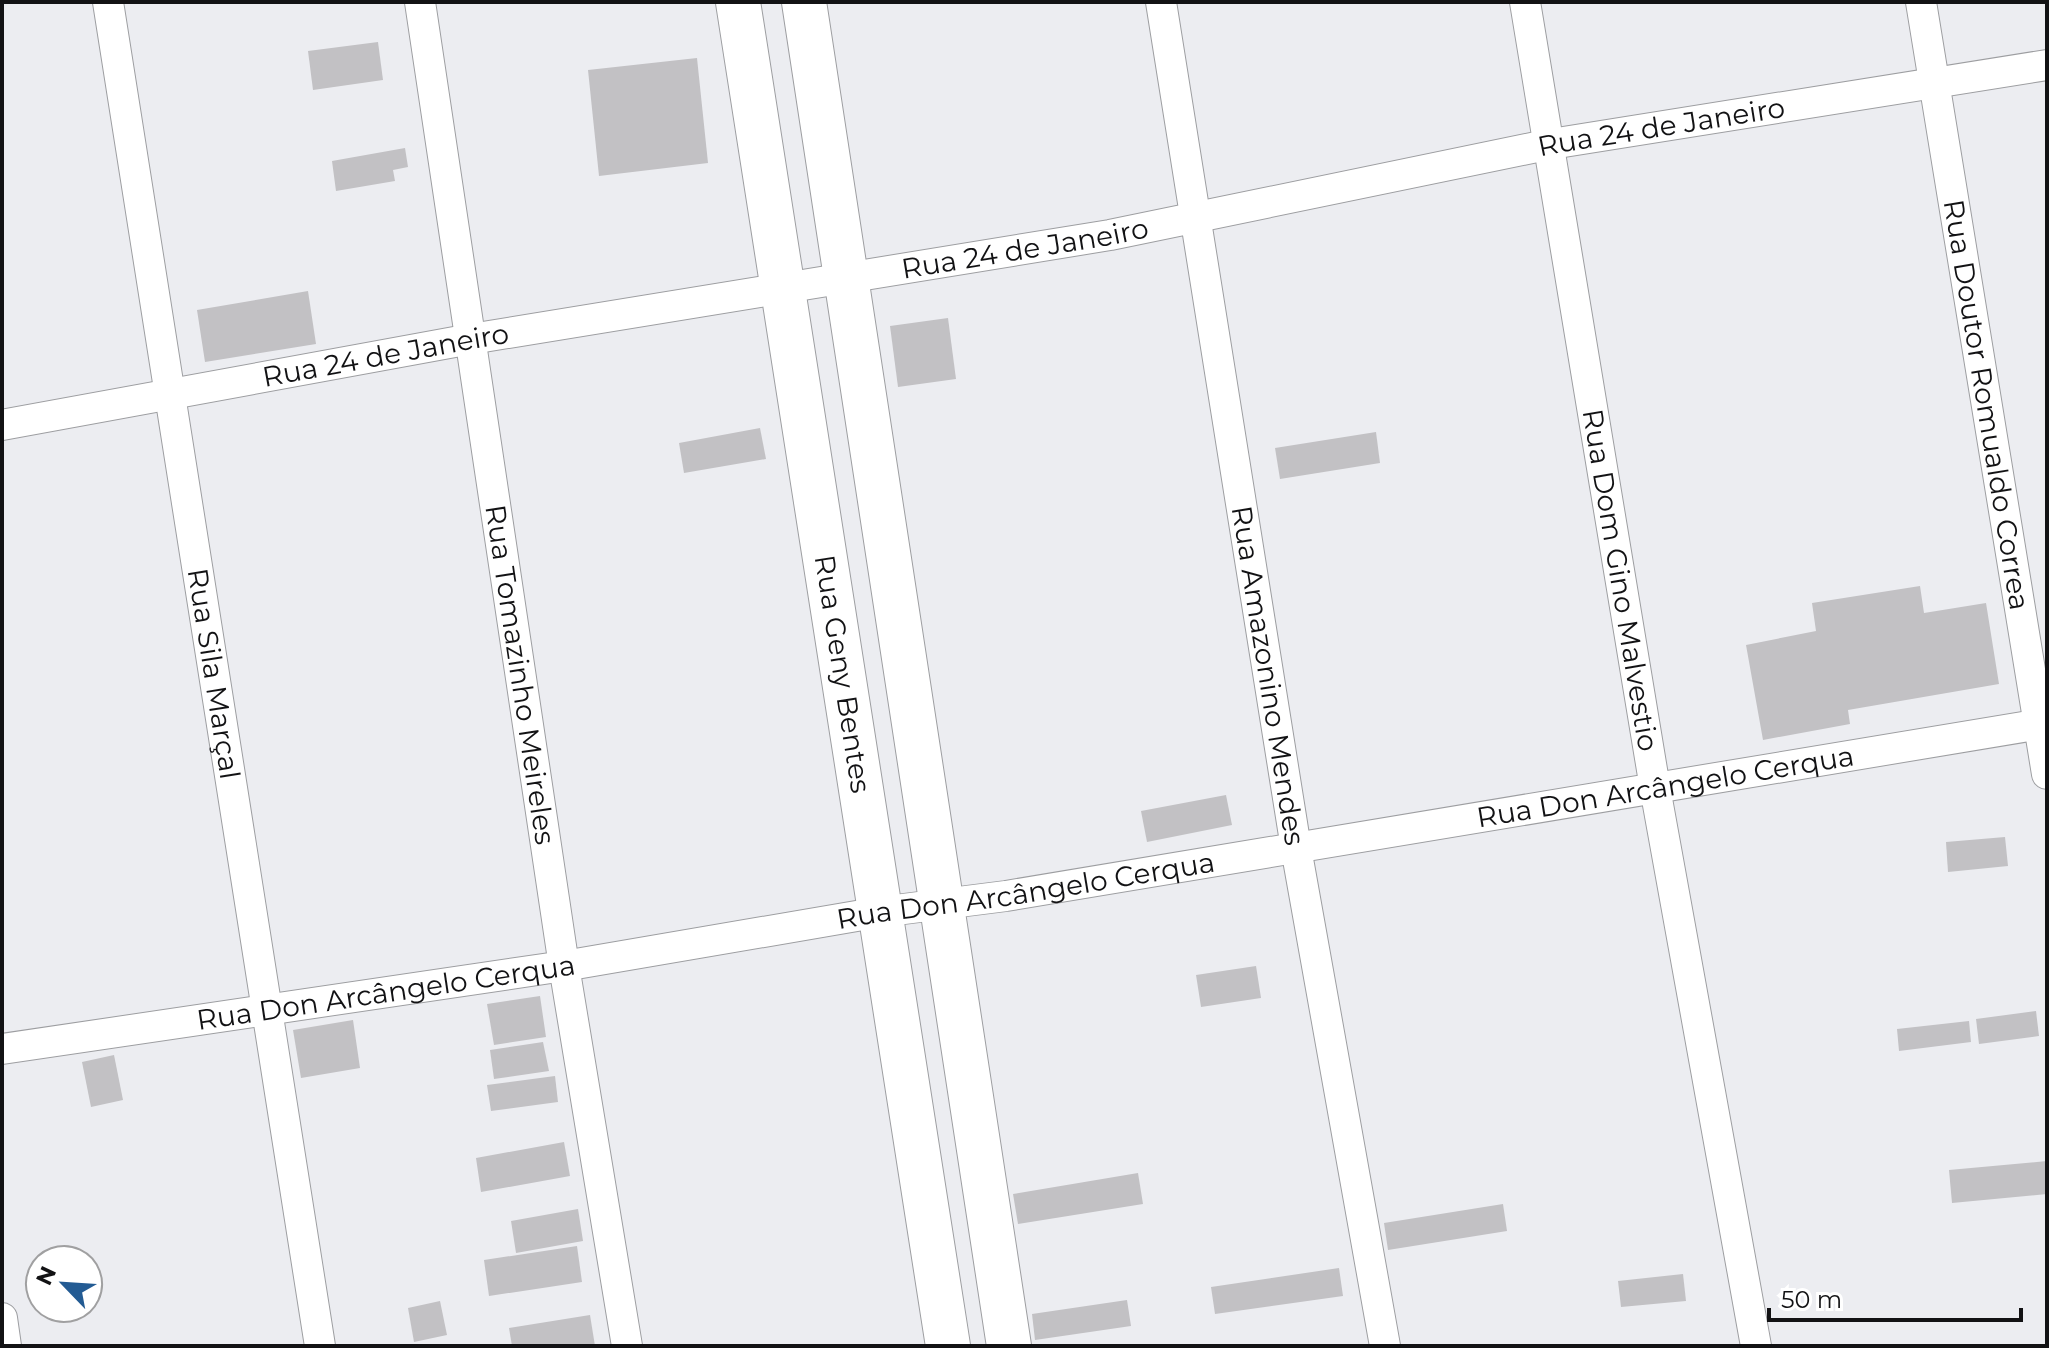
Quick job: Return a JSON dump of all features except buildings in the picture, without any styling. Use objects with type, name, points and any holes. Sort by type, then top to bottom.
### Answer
[{"type":"street","name":"Rua Sila Marçal","points":[[108,2],[320,1346]]},
{"type":"street","name":"Rua Tomazinho Meireles","points":[[420,2],[564,966],[627,1346]]},
{"type":"street","name":"Rua Geny Bentes","points":[[738,2],[948,1346]]},
{"type":"street","points":[[804,2],[1009,1346]]},
{"type":"street","name":"Rua Amazonino Mendes","points":[[1161,2],[1296,848],[1385,1346]]},
{"type":"street","name":"Rua Dom Gino Malvestio","points":[[1525,2],[1551,144],[1655,788],[1756,1346]]},
{"type":"street","name":"Rua Doutor Romualdo Correa","points":[[1921,2],[2043,723],[2047,774]]},
{"type":"street","name":"Rua 24 de Janeiro","points":[[2,425],[471,339],[1110,235],[1551,144],[2047,65]]},
{"type":"street","name":"Rua Don Arcângelo Cerqua","points":[[2,1049],[564,966],[2043,723]]},
{"type":"street","points":[[2,1318],[6,1346]]}]
